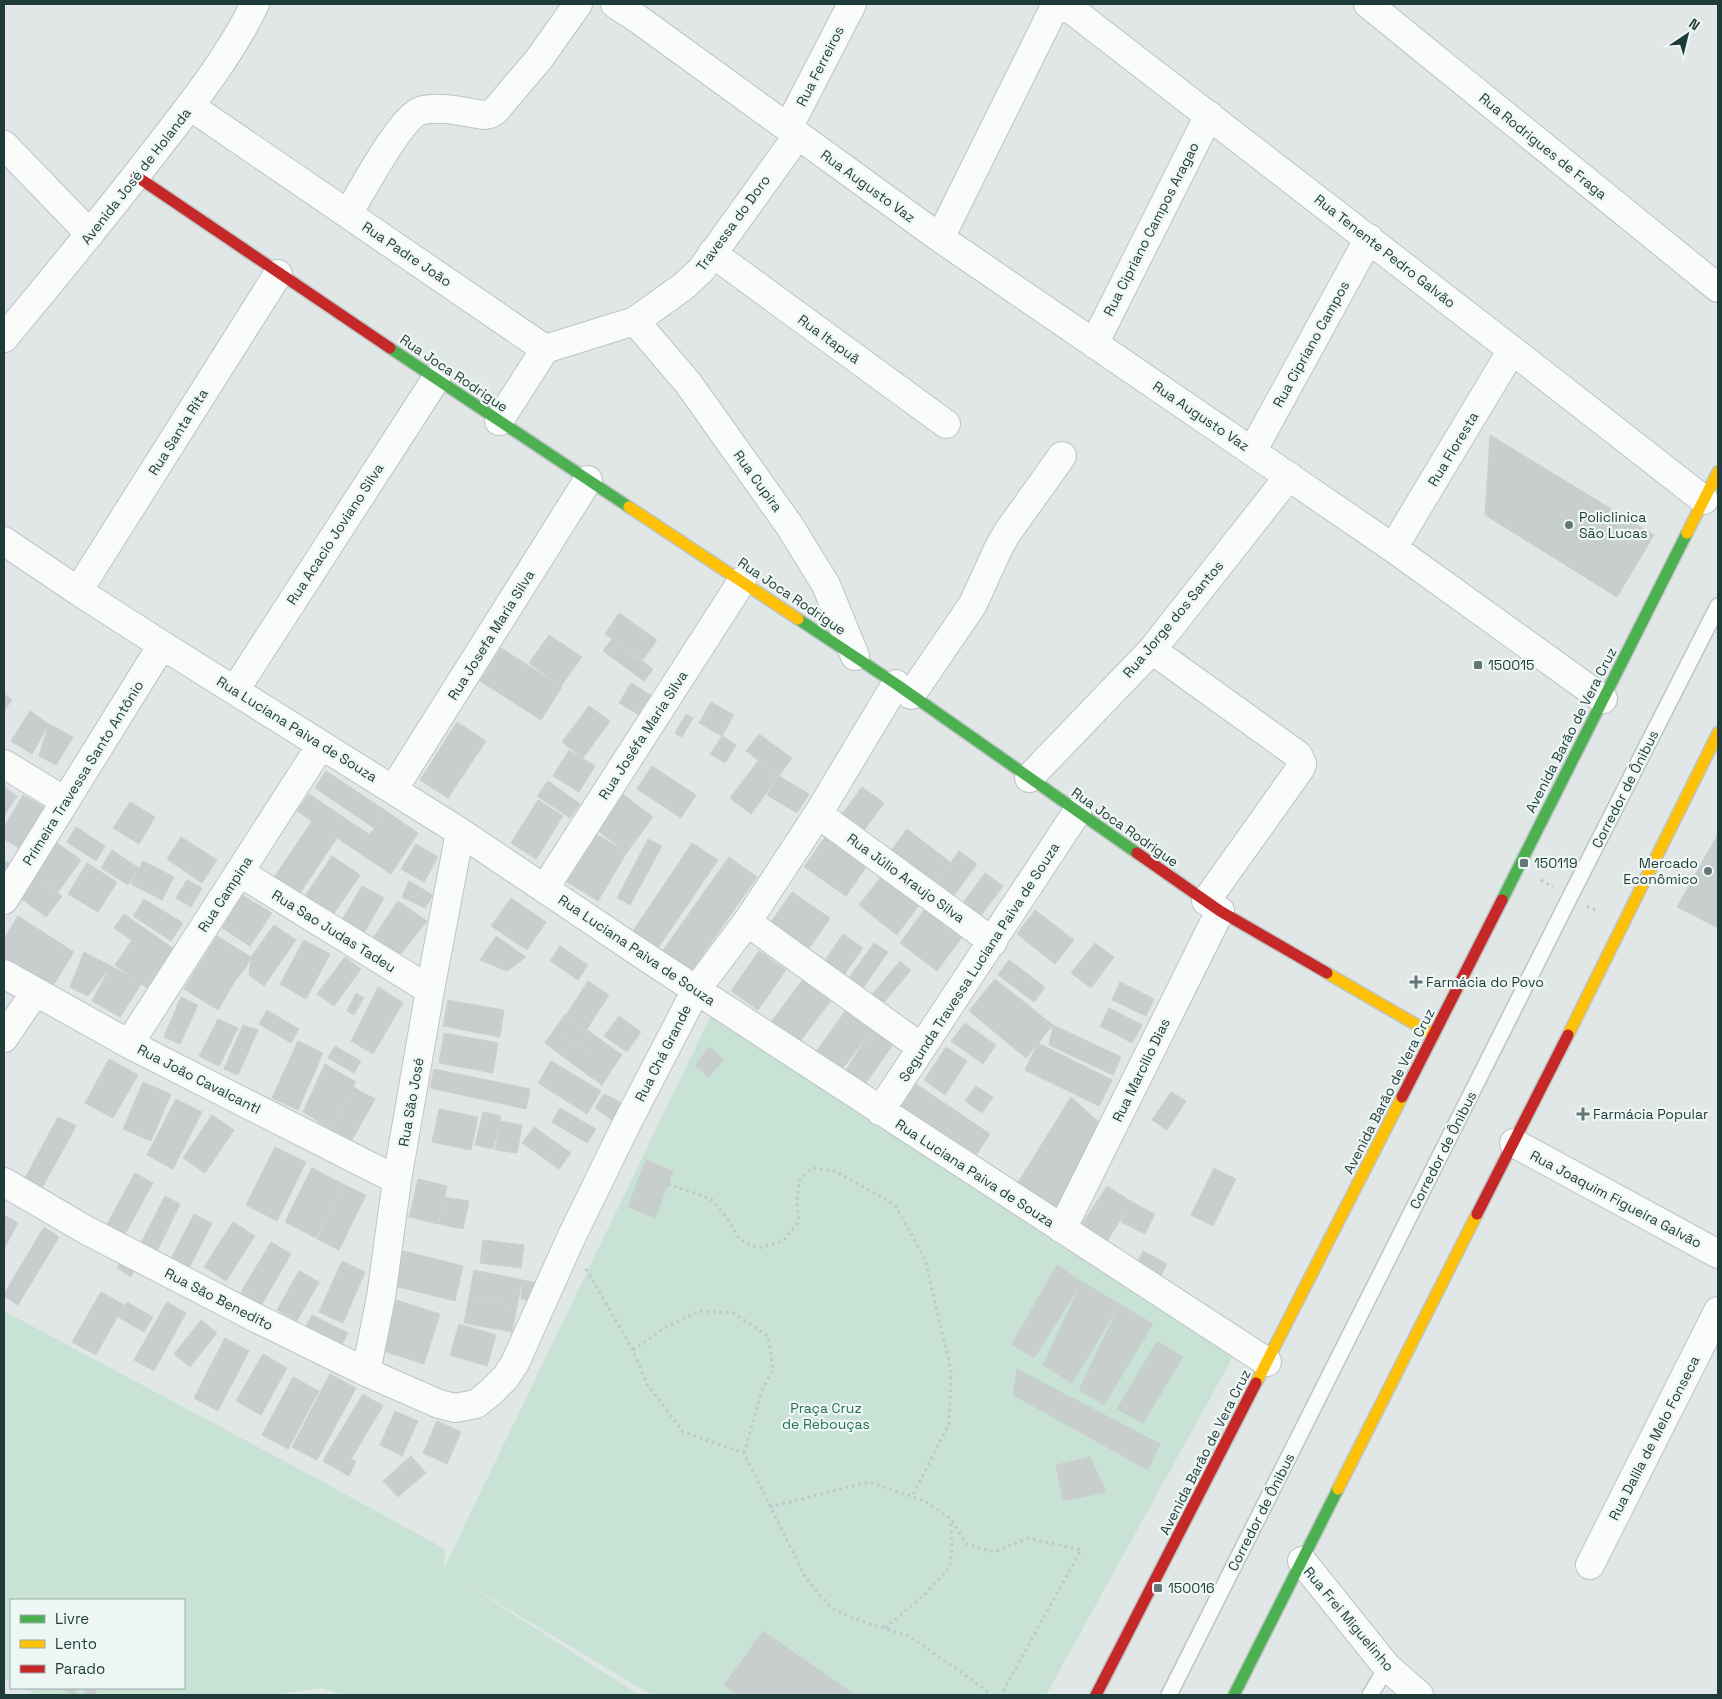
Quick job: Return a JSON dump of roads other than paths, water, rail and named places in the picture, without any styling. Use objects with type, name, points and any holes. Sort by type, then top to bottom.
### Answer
[{"type":"main road","name":"Rua Joca Rodrigue","points":[[136,176],[278,274],[855,656],[1213,906],[1434,1035]]},
{"type":"main road","name":"Avenida Barão de Vera Cruz","points":[[1096,1695],[1268,1362],[1718,472]]},
{"type":"main road","points":[[1234,1695],[1514,1143],[1718,733]]},
{"type":"street","name":"Avenida José de Holanda","points":[[4,338],[90,234],[190,106],[244,26],[255,4]]},
{"type":"street","points":[[348,214],[400,130],[411,117],[421,110],[440,109],[484,115],[490,114],[539,59],[578,4]]},
{"type":"street","name":"Rua Augusto Vaz","points":[[615,4],[642,11],[793,131],[940,238],[1253,450],[1603,699]]},
{"type":"street","name":"Rua Ferreiros","points":[[793,131],[852,4]]},
{"type":"street","points":[[940,238],[1056,4]]},
{"type":"street","name":"Rua Tenente Pedro Galvão","points":[[1064,4],[1369,238],[1704,500]]},
{"type":"street","name":"Rua Rodrigues de Fraga","points":[[1368,4],[1718,288]]},
{"type":"street","name":"Rua Padre João","points":[[190,106],[545,349]]},
{"type":"street","name":"Rua Cipriano Campos Aragao","points":[[1094,344],[1209,115]]},
{"type":"street","name":"Travessa do Doro","points":[[635,321],[684,286],[700,270],[793,131]]},
{"type":"street","points":[[4,145],[90,234]]},
{"type":"street","name":"Rua Cipriano Campos","points":[[1253,450],[1369,238]]},
{"type":"street","name":"Rua Itapuã","points":[[712,253],[946,424]]},
{"type":"street","name":"Rua Santa Rita","points":[[78,591],[278,274]]},
{"type":"street","points":[[499,421],[545,349],[635,321]]},
{"type":"street","name":"Rua Cupira","points":[[635,321],[688,383],[789,525],[826,585],[855,656]]},
{"type":"street","name":"Rua Floresta","points":[[1393,548],[1512,350]]},
{"type":"street","name":"Rua Acacio Joviano Silva","points":[[234,690],[436,379]]},
{"type":"street","name":"Rua Chá Grande","points":[[439,1404],[455,1408],[476,1404],[506,1377],[515,1363],[570,1240],[696,990],[747,922],[903,689],[973,604],[1007,533],[1062,456]]},
{"type":"street","name":"Rua Jorge dos Santos","points":[[1029,778],[1152,650],[1289,476]]},
{"type":"street","name":"Rua Josefa Maria Silva","points":[[393,790],[588,480]]},
{"type":"street","name":"Rua Luciana Paiva de Souza","points":[[4,541],[162,645],[460,832],[880,1111],[1268,1362]]},
{"type":"street","name":"Rua Joséfa Maria Silva","points":[[545,888],[742,581]]},
{"type":"street","name":"Primeira Travessa Santo Antônio","points":[[4,900],[162,645]]},
{"type":"street","name":"Rua Marcilio Dias","points":[[1062,1229],[1213,906],[1302,764],[1301,759],[1291,750],[1152,650]]},
{"type":"street","name":"Rua Campina","points":[[129,1044],[321,745]]},
{"type":"street","points":[[4,764],[65,801]]},
{"type":"street","name":"Segunda Travessa Luciana Paiva de Souza","points":[[880,1111],[1077,812]]},
{"type":"street","name":"Rua Júlio Araujo Silva","points":[[818,814],[993,942]]},
{"type":"street","name":"Rua São José","points":[[366,1372],[381,1297],[397,1180],[430,990],[460,832]]},
{"type":"street","name":"Rua Sao Judas Tadeu","points":[[239,872],[430,990]]},
{"type":"street","points":[[747,922],[922,1048]]},
{"type":"street","name":"Rua João CavalcantI","points":[[4,974],[129,1044],[397,1180]]},
{"type":"street","points":[[4,1038],[35,992]]},
{"type":"street","name":"Rua Joaquim Figueira Galvão","points":[[1514,1143],[1718,1254]]},
{"type":"street","name":"Rua São Benedito","points":[[4,1182],[86,1230],[256,1318],[366,1372],[439,1404]]},
{"type":"street","name":"Rua Dalila de Melo Fonseca","points":[[1590,1565],[1718,1311]]},
{"type":"street","name":"Rua Frei Miguelinho","points":[[1302,1561],[1387,1667],[1419,1695]]},
{"type":"lane","name":"Corredor de Ônibus","points":[[1169,1695],[1570,896],[1718,606]]},
{"type":"lane","points":[[1370,1695],[1387,1667]]},
{"type":"place","name":"Policlinica São Lucas","points":[[1569,525]]},
{"type":"place","name":"150015","points":[[1478,665]]},
{"type":"place","name":"150119","points":[[1524,863]]},
{"type":"place","name":"Mercado Econômico","points":[[1708,871]]},
{"type":"place","name":"Farmácia do Povo","points":[[1416,982]]},
{"type":"place","name":"Farmácia Popular","points":[[1583,1114]]},
{"type":"place","name":"150016","points":[[1158,1588]]},
{"type":"park label","name":"Praça Cruz de Rebouças","points":[[826,1416]]}]
